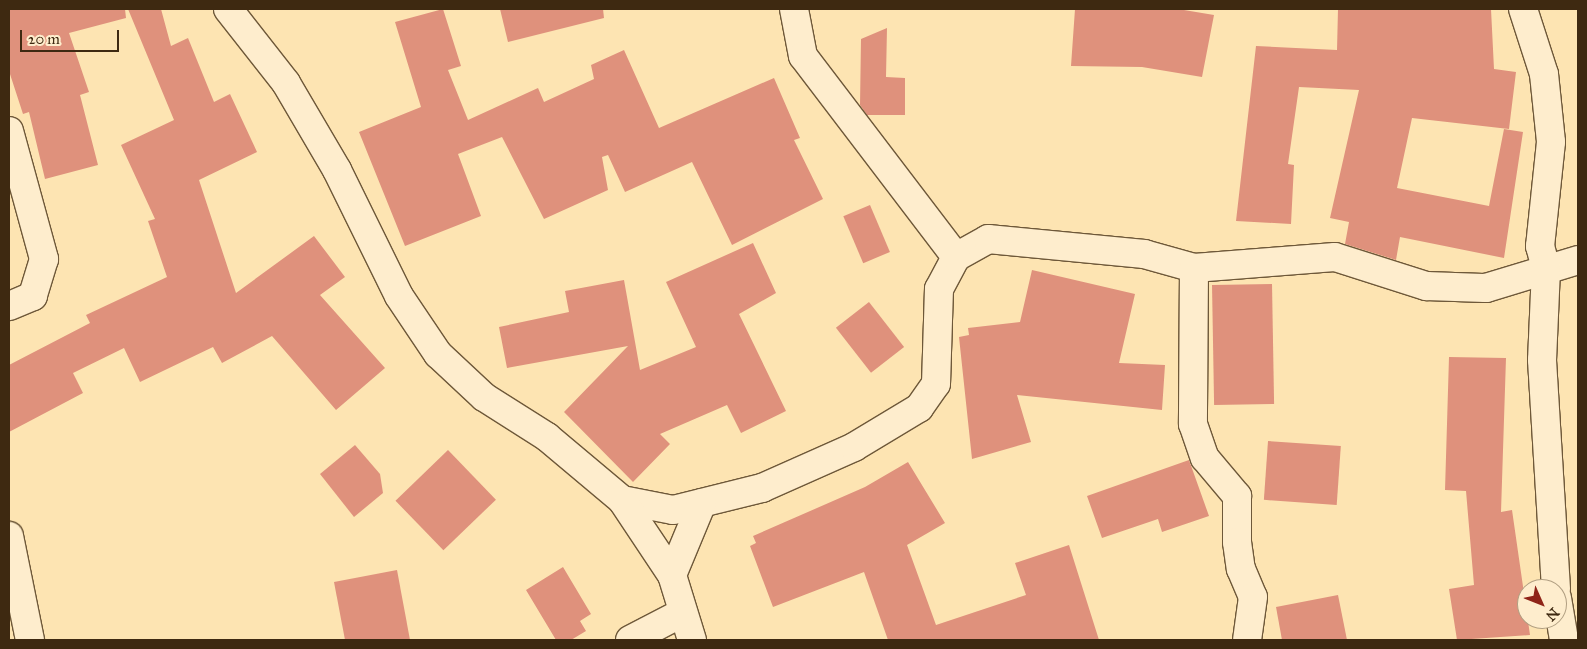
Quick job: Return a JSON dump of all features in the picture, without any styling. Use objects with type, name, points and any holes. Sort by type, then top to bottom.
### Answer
[{"type":"street","points":[[228,9],[286,83],[337,170],[399,296],[438,354],[484,397],[547,436],[622,500],[672,574],[680,614],[692,640]]},
{"type":"street","points":[[794,9],[803,56],[956,257]]},
{"type":"street","points":[[1523,9],[1544,74],[1552,142],[1540,246],[1546,269],[1542,360],[1555,579]]},
{"type":"street","points":[[9,131],[44,259],[33,296],[9,306]]},
{"type":"street","points":[[622,500],[673,510],[762,488],[854,447],[919,408],[936,384],[939,289],[956,257],[988,239],[1144,254],[1194,268],[1335,257],[1426,286],[1486,288],[1578,260]]},
{"type":"street","points":[[1194,268],[1193,424],[1205,458],[1237,496],[1237,542],[1241,569],[1254,597],[1247,640]]},
{"type":"street","points":[[672,574],[702,503]]},
{"type":"street","points":[[9,536],[30,640]]},
{"type":"street","points":[[630,640],[680,614]]},
{"type":"building","points":[[9,9],[125,9],[126,18],[69,33],[89,92],[80,95],[98,165],[45,179],[29,112],[23,114],[9,71]]},
{"type":"building","points":[[128,9],[161,9],[171,46],[188,38],[214,102],[230,94],[257,152],[199,180],[236,293],[314,236],[345,277],[320,295],[385,368],[336,410],[272,336],[222,363],[213,347],[140,382],[124,348],[73,373],[83,393],[9,432],[9,365],[90,323],[86,315],[167,277],[148,221],[155,219],[121,145],[174,120]]},
{"type":"building","points":[[443,9],[461,66],[448,70],[468,120],[538,88],[544,102],[594,79],[591,65],[624,50],[659,128],[774,78],[800,138],[794,140],[823,199],[732,245],[692,162],[625,192],[608,155],[602,157],[608,190],[544,219],[502,137],[458,154],[481,216],[405,246],[359,132],[421,107],[395,22]]},
{"type":"building","points":[[500,9],[603,9],[604,18],[508,42]]},
{"type":"building","points":[[1075,9],[1178,9],[1214,15],[1202,77],[1142,67],[1071,66]]},
{"type":"building","points":[[1338,9],[1491,9],[1494,69],[1516,72],[1509,129],[1412,118],[1397,188],[1489,206],[1504,129],[1523,132],[1504,258],[1400,237],[1396,260],[1345,244],[1349,222],[1330,218],[1359,90],[1299,87],[1288,164],[1294,165],[1291,224],[1236,221],[1256,46],[1337,50]]},
{"type":"building","points":[[887,28],[886,77],[905,78],[905,115],[867,115],[860,105],[861,39]]},
{"type":"building","points":[[870,205],[890,252],[863,263],[843,216]]},
{"type":"building","points":[[753,243],[776,293],[739,314],[786,411],[741,433],[727,405],[660,434],[670,444],[633,482],[564,412],[628,346],[507,368],[499,327],[569,312],[565,291],[624,280],[640,370],[696,347],[666,282]]},
{"type":"building","points":[[1032,270],[1135,294],[1119,363],[1165,365],[1162,410],[1017,395],[1031,442],[972,459],[959,337],[969,335],[968,328],[1020,322]]},
{"type":"building","points":[[1272,284],[1274,404],[1214,405],[1212,285]]},
{"type":"building","points":[[869,302],[904,347],[871,373],[836,328]]},
{"type":"building","points":[[1449,357],[1506,358],[1501,512],[1512,510],[1522,579],[1517,579],[1517,629],[1529,629],[1530,635],[1457,640],[1449,589],[1474,585],[1466,491],[1445,490]]},
{"type":"building","points":[[1268,441],[1341,446],[1337,505],[1264,500]]},
{"type":"building","points":[[355,445],[380,474],[383,493],[354,517],[320,474]]},
{"type":"building","points":[[448,450],[496,500],[443,550],[395,501]]},
{"type":"building","points":[[1189,460],[1209,516],[1162,532],[1158,519],[1102,538],[1087,496]]},
{"type":"building","points":[[908,462],[945,523],[907,545],[936,625],[1026,595],[1015,563],[1069,545],[1099,640],[888,640],[864,572],[773,607],[750,546],[756,543],[753,536],[865,487]]},
{"type":"building","points":[[563,567],[591,614],[580,621],[586,631],[571,640],[556,640],[526,590]]},
{"type":"building","points":[[397,570],[410,640],[345,640],[334,582]]},
{"type":"building","points":[[1338,595],[1347,640],[1282,640],[1276,607]]}]
